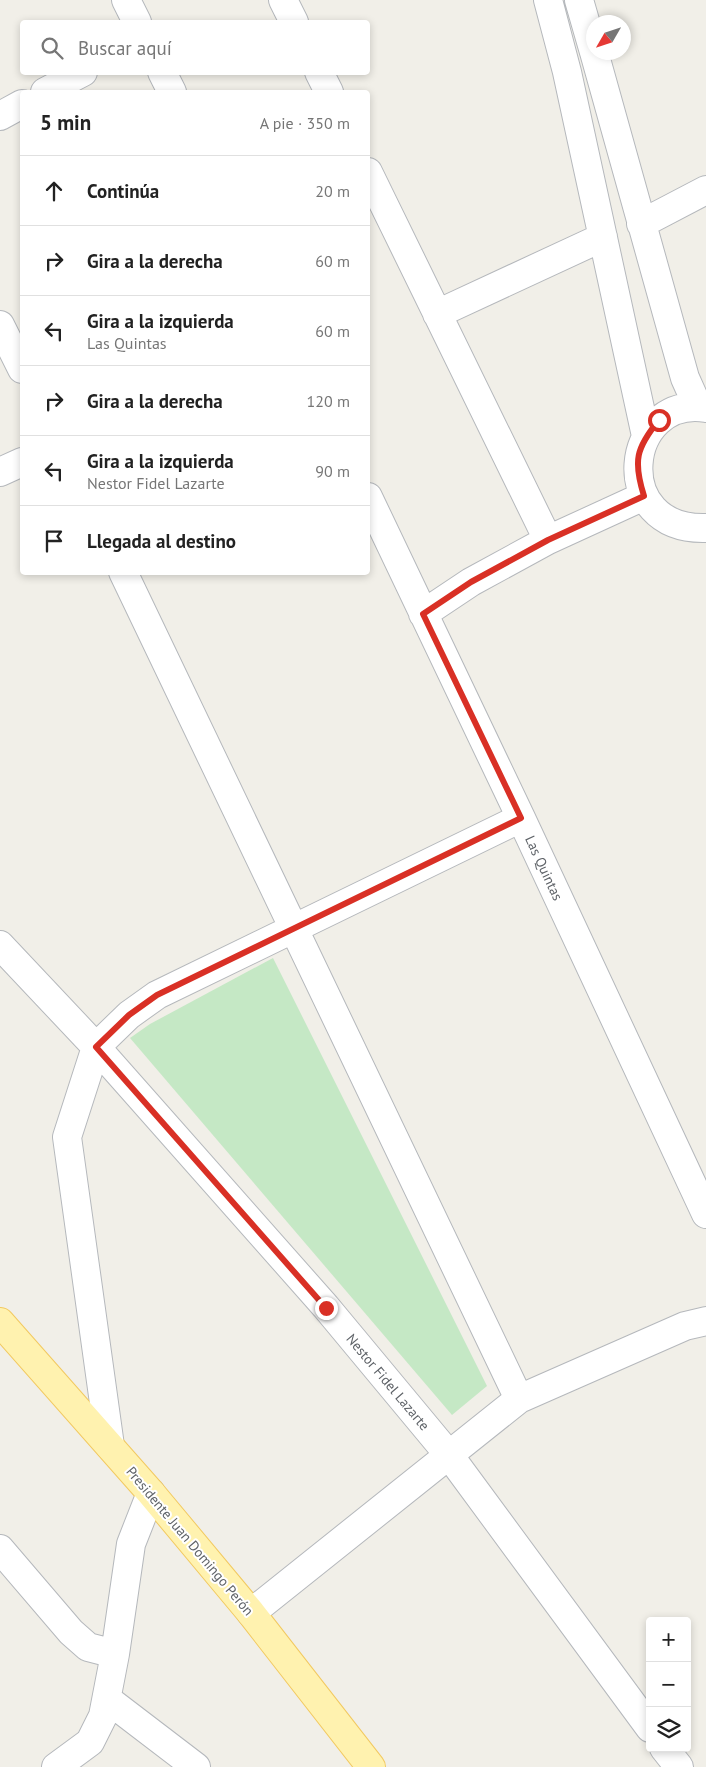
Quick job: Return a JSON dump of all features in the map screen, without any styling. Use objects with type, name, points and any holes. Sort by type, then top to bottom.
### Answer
[{"type":"main road","name":"Presidente Juan Domingo Perón","points":[[0,1322],[151,1493],[250,1613],[371,1767]]},
{"type":"street","points":[[126,0],[136,20]]},
{"type":"street","points":[[283,0],[293,20]]},
{"type":"street","points":[[548,0],[567,72],[646,436]]},
{"type":"street","points":[[579,0],[586,24]]},
{"type":"street","points":[[596,60],[685,378],[702,408],[678,410],[659,420],[646,436],[639,455],[638,476],[644,496],[656,511],[672,523],[690,529],[706,528]]},
{"type":"street","points":[[49,90],[77,75]]},
{"type":"street","points":[[164,75],[171,90]]},
{"type":"street","points":[[320,75],[327,90]]},
{"type":"street","points":[[0,116],[20,105]]},
{"type":"street","points":[[370,176],[548,540]]},
{"type":"street","points":[[641,224],[706,190]]},
{"type":"street","points":[[437,314],[603,237]]},
{"type":"street","points":[[0,325],[20,365]]},
{"type":"street","points":[[0,472],[20,463]]},
{"type":"street","points":[[423,614],[471,582],[548,540],[644,496]]},
{"type":"street","name":"Las Quintas","points":[[370,500],[706,1214]]},
{"type":"street","points":[[124,575],[519,1399]]},
{"type":"street","points":[[110,1446],[67,1137],[96,1047],[129,1015],[157,995],[521,818]]},
{"type":"street","name":"Nestor Fidel Lazarte","points":[[0,945],[96,1047],[326,1308],[449,1455],[646,1723]]},
{"type":"street","points":[[250,1613],[519,1399],[685,1326],[706,1320]]},
{"type":"street","points":[[56,1767],[90,1742],[103,1716],[115,1654],[131,1544],[151,1493]]},
{"type":"street","points":[[0,1549],[71,1632],[88,1647],[115,1654]]},
{"type":"street","points":[[107,1700],[196,1767]]},
{"type":"street","points":[[667,1752],[679,1767]]},
{"type":"green space","points":[[273,958],[487,1386],[452,1415],[130,1038],[150,1024]]},
{"type":"route","points":[[326,1308],[96,1047],[129,1015],[157,995],[521,818],[423,614],[471,582],[548,540],[644,496],[638,476],[639,455],[646,436],[659,420]]}]
